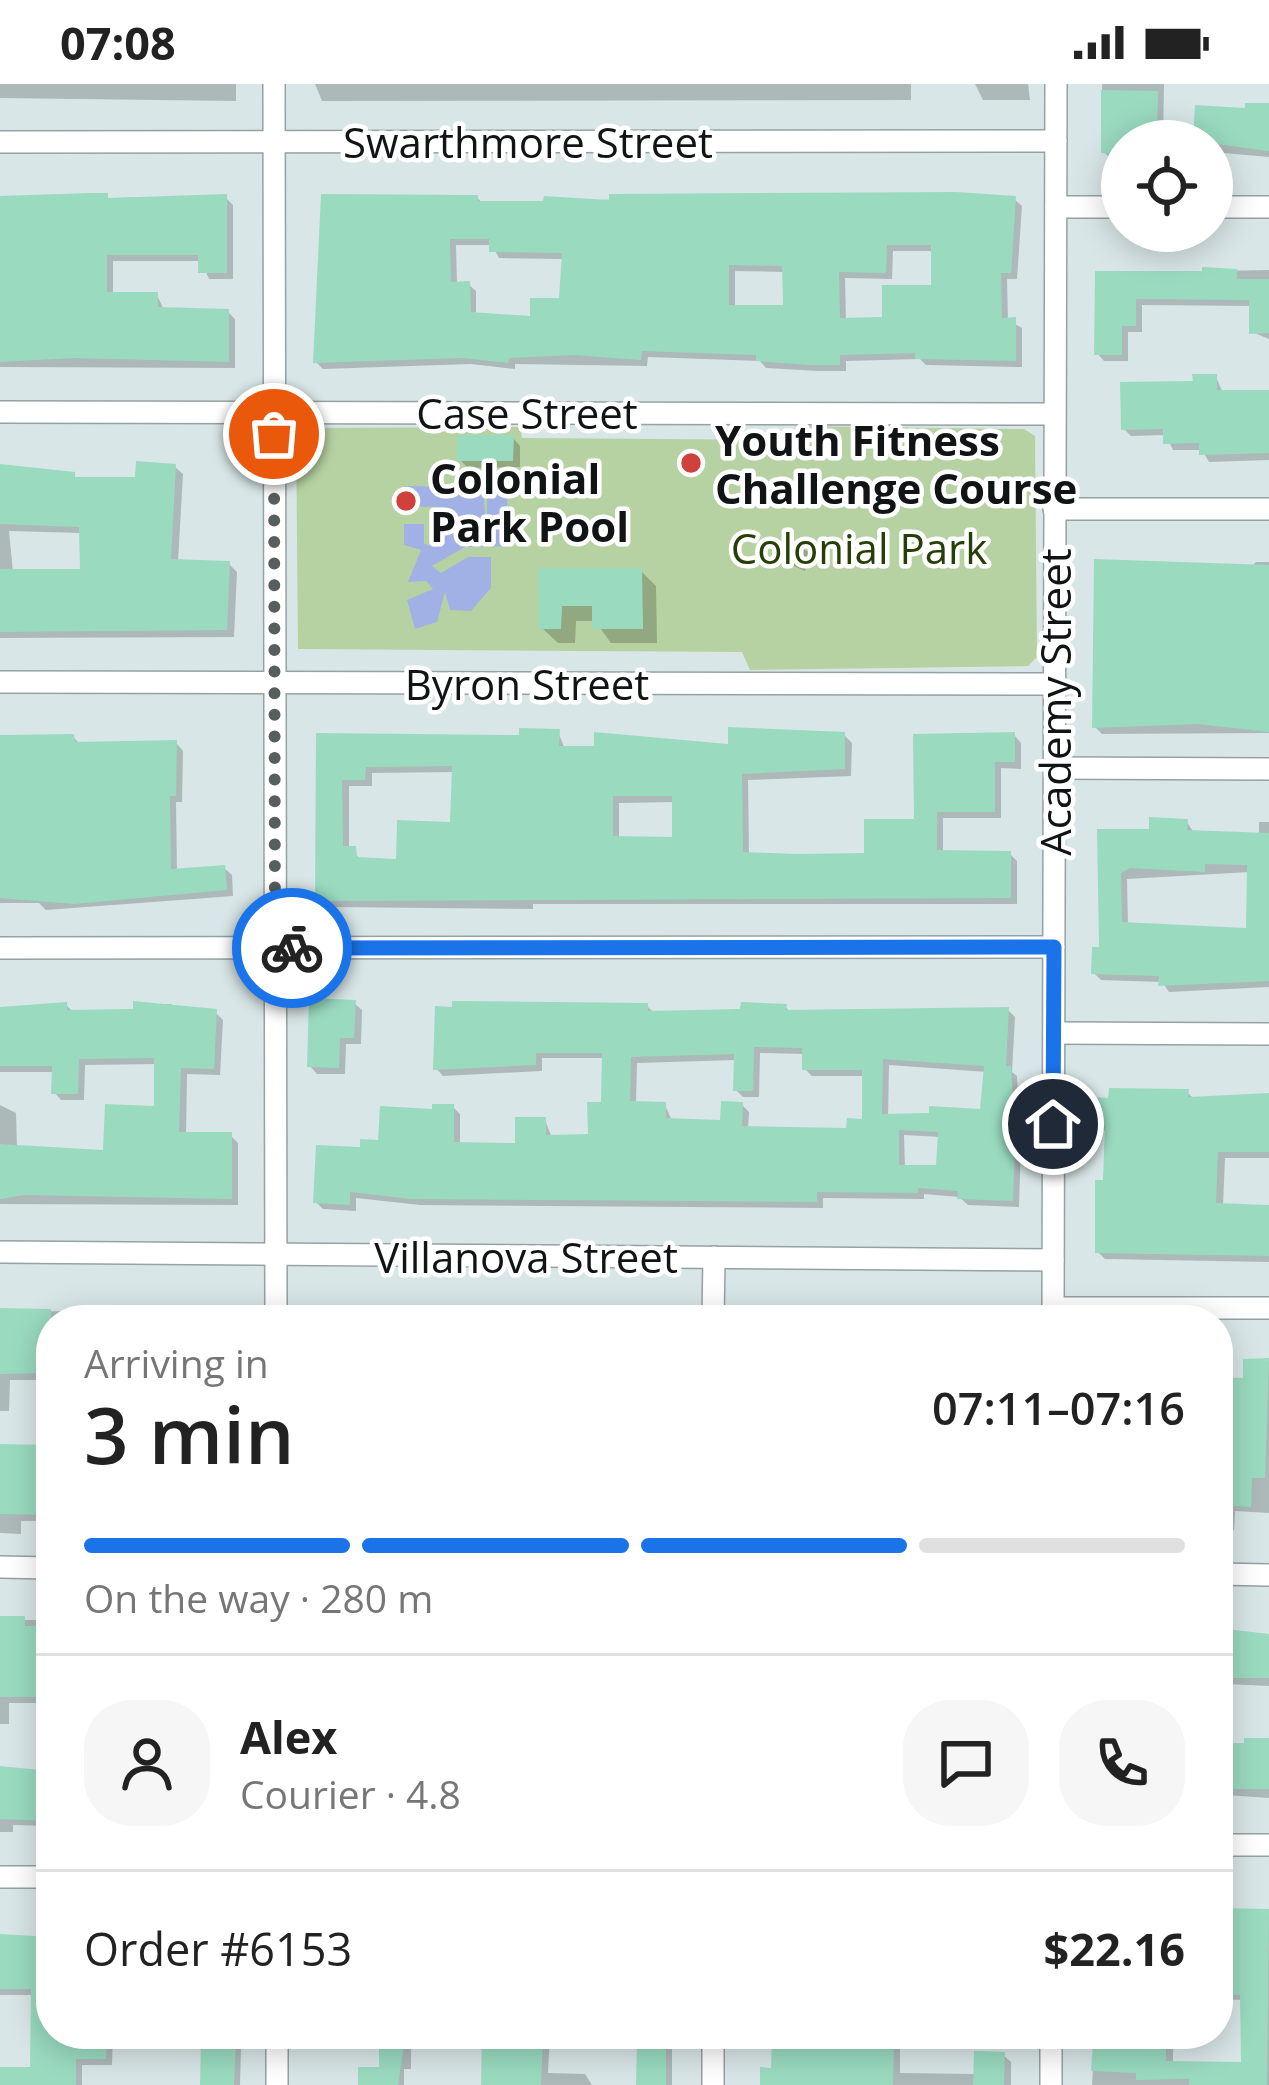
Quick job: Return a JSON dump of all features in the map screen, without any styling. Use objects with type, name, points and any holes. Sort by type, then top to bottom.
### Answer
[{"type":"street","points":[[274,84],[276,1305]]},
{"type":"street","name":"Academy Street","points":[[1053,1305],[1056,84]]},
{"type":"street","name":"Swarthmore Street","points":[[0,142],[1056,140]]},
{"type":"street","points":[[1056,206],[1101,207]]},
{"type":"street","points":[[1233,207],[1269,207]]},
{"type":"street","name":"Case Street","points":[[0,412],[1054,414]]},
{"type":"street","points":[[1054,509],[1269,509]]},
{"type":"street","name":"Byron Street","points":[[0,682],[1054,684]]},
{"type":"street","points":[[1054,768],[1269,769]]},
{"type":"street","points":[[0,948],[1054,947]]},
{"type":"street","points":[[1054,1033],[1269,1034]]},
{"type":"street","name":"Villanova Street","points":[[0,1252],[1053,1259]]},
{"type":"street","points":[[713,1257],[713,1305]]},
{"type":"street","points":[[1233,1309],[1269,1308]]},
{"type":"street","points":[[0,1567],[36,1568]]},
{"type":"street","points":[[1233,1574],[1269,1575]]},
{"type":"street","points":[[1233,1845],[1269,1845]]},
{"type":"street","points":[[0,1877],[36,1877]]},
{"type":"street","points":[[277,2049],[277,2085]]},
{"type":"street","points":[[712,2049],[712,2085]]},
{"type":"street","points":[[1051,2085],[1052,2049]]},
{"type":"green space","name":"Colonial Park","points":[[797,426],[1024,429],[1035,436],[1037,657],[1028,666],[750,670],[742,652],[298,649],[296,428],[520,427],[522,438],[802,440]]},
{"type":"water","points":[[507,484],[508,546],[465,547],[432,566],[441,573],[468,557],[491,557],[491,588],[471,611],[450,610],[445,592],[437,622],[415,629],[407,600],[433,589],[426,581],[408,582],[421,550],[404,545],[404,524],[424,524],[424,544],[436,547],[438,507],[405,506],[404,486],[483,487],[487,540],[487,485]]},
{"type":"building","points":[[1101,90],[1158,91],[1157,120],[1101,120]]},
{"type":"building","points":[[1245,103],[1269,103],[1269,151],[1233,146],[1233,120],[1194,120],[1195,105],[1245,108]]},
{"type":"building","points":[[956,192],[1016,196],[1011,273],[1001,273],[1002,318],[1016,317],[1016,361],[915,359],[915,353],[840,355],[840,365],[809,365],[756,361],[756,355],[642,351],[641,360],[573,355],[509,358],[508,363],[462,358],[313,363],[321,194],[478,195],[478,201],[543,201],[544,196],[609,200],[609,194]],"holes":[[[450,239],[489,239],[489,252],[562,253],[559,298],[530,298],[530,316],[471,312],[470,281],[451,282]],[[887,245],[931,245],[931,285],[882,285],[882,317],[840,318],[839,272],[886,273]],[[729,265],[782,266],[783,305],[729,305]]]},
{"type":"building","points":[[108,193],[108,198],[227,194],[227,273],[198,273],[198,255],[107,255],[107,292],[158,292],[158,307],[229,309],[229,362],[74,358],[0,362],[0,196]]},
{"type":"building","points":[[1202,267],[1237,269],[1237,279],[1269,279],[1269,333],[1249,334],[1249,300],[1136,299],[1136,326],[1122,326],[1122,355],[1094,355],[1095,271],[1202,271]]},
{"type":"building","points":[[1192,374],[1217,374],[1217,390],[1269,390],[1269,453],[1199,455],[1199,443],[1163,444],[1163,429],[1121,430],[1120,382],[1193,381]]},
{"type":"building","points":[[457,435],[514,435],[513,461],[457,461]]},
{"type":"building","points":[[136,461],[176,464],[171,559],[230,561],[227,630],[0,632],[0,569],[80,569],[79,527],[0,524],[0,464],[75,472],[75,477],[135,477]]},
{"type":"building","points":[[1094,559],[1269,565],[1269,732],[1198,724],[1092,728]]},
{"type":"building","points":[[538,568],[642,568],[643,629],[592,629],[592,606],[562,606],[561,629],[539,629]]},
{"type":"building","points":[[728,727],[845,732],[845,769],[742,774],[743,852],[864,853],[864,819],[914,819],[913,734],[1015,732],[1015,762],[995,762],[995,812],[937,812],[937,850],[1011,851],[1011,898],[315,901],[316,733],[519,735],[519,728],[560,729],[559,746],[594,746],[594,732],[728,744]],"holes":[[[452,766],[450,822],[397,820],[396,859],[357,857],[356,846],[343,846],[342,780],[365,780],[366,767]],[[613,796],[672,796],[672,837],[613,836]]]},
{"type":"building","points":[[74,734],[75,742],[177,740],[176,796],[170,796],[171,869],[225,865],[227,890],[74,904],[0,898],[0,735]]},
{"type":"building","points":[[1149,817],[1188,819],[1187,830],[1269,833],[1269,981],[1158,986],[1159,976],[1091,974],[1092,947],[1099,947],[1097,829],[1149,829]],"holes":[[[1205,864],[1247,865],[1246,928],[1122,922],[1121,873],[1130,868],[1205,872]]]},
{"type":"building","points":[[309,998],[356,1000],[354,1038],[340,1038],[339,1068],[307,1067]]},
{"type":"building","points":[[133,1001],[217,1009],[214,1069],[181,1068],[179,1132],[232,1132],[232,1199],[24,1195],[0,1199],[0,1144],[103,1150],[105,1104],[154,1106],[154,1058],[79,1059],[78,1094],[51,1094],[52,1066],[0,1066],[0,1007],[67,1002],[67,1010],[133,1009]]},
{"type":"building","points":[[452,1001],[648,1003],[648,1011],[740,1009],[741,1002],[787,1004],[786,1010],[1009,1007],[1006,1066],[1011,1066],[1015,1136],[1013,1201],[957,1199],[958,1191],[918,1188],[918,1193],[817,1192],[817,1202],[411,1199],[350,1192],[350,1205],[313,1203],[316,1145],[360,1147],[360,1139],[378,1140],[380,1106],[432,1109],[432,1104],[454,1104],[454,1142],[515,1143],[515,1117],[546,1117],[546,1135],[588,1134],[587,1102],[601,1102],[602,1053],[536,1053],[536,1065],[433,1070],[435,1006],[452,1007]],"holes":[[[754,1047],[802,1048],[802,1070],[862,1070],[862,1119],[847,1118],[846,1128],[742,1126],[743,1102],[721,1101],[720,1120],[666,1118],[666,1102],[630,1101],[631,1057],[734,1054],[733,1091],[753,1091]],[[883,1059],[984,1066],[980,1109],[929,1106],[929,1113],[882,1114]],[[899,1130],[938,1132],[936,1165],[899,1165]]]},
{"type":"building","points":[[1109,1088],[1189,1089],[1188,1097],[1269,1093],[1269,1152],[1218,1152],[1216,1203],[1269,1205],[1269,1256],[1095,1253],[1095,1180],[1103,1180],[1105,1126],[1089,1125],[1090,1097],[1108,1098]]},
{"type":"building","points":[[0,1308],[36,1309],[36,1373],[0,1374]]},
{"type":"building","points":[[1269,1358],[1265,1478],[1252,1478],[1251,1507],[1233,1506],[1233,1378],[1243,1378],[1243,1359]]},
{"type":"building","points":[[0,1444],[36,1445],[36,1515],[0,1514]]},
{"type":"building","points":[[0,1616],[25,1616],[25,1626],[36,1626],[36,1697],[0,1697]]},
{"type":"building","points":[[1233,1630],[1269,1634],[1269,1678],[1233,1678]]},
{"type":"building","points":[[1244,1738],[1269,1738],[1269,1789],[1233,1789],[1233,1743],[1244,1743]]},
{"type":"building","points":[[0,1766],[36,1770],[36,1820],[0,1819]]},
{"type":"building","points":[[1233,1908],[1269,1909],[1267,2085],[1189,2085],[1189,2079],[1136,2080],[1136,2073],[1091,2071],[1093,2049],[1166,2049],[1166,2061],[1241,2062],[1240,1995],[1233,1995]]},
{"type":"building","points":[[0,1934],[36,1936],[36,2049],[106,2049],[106,2059],[76,2059],[76,2085],[0,2085],[0,2067],[30,2067],[31,1989],[0,1989]]},
{"type":"building","points":[[201,2049],[236,2049],[234,2085],[200,2085]]},
{"type":"building","points":[[379,2049],[403,2049],[398,2085],[358,2085],[358,2067],[379,2067]]},
{"type":"building","points":[[482,2049],[543,2049],[541,2085],[481,2085]]},
{"type":"building","points":[[637,2049],[666,2049],[666,2085],[636,2085]]},
{"type":"building","points":[[772,2049],[894,2049],[893,2085],[760,2085],[760,2067],[771,2068]]},
{"type":"building","points":[[974,2051],[1005,2052],[1004,2085],[973,2085]]},
{"type":"way so far","points":[[274,434],[275,948],[292,948]]},
{"type":"place","name":"Youth Fitness Challenge Course","points":[[691,463]]},
{"type":"place","name":"Colonial Park Pool","points":[[406,501]]},
{"type":"route","points":[[292,948],[1054,947],[1053,1124]]}]
